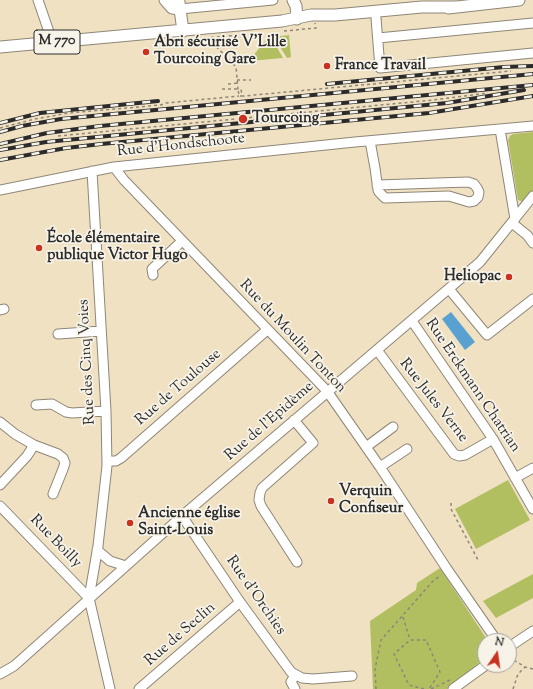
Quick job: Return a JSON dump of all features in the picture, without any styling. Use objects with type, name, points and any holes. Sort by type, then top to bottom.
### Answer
[{"type":"main road","points":[[165,0],[172,8],[178,5],[183,30]]},
{"type":"main road","points":[[293,0],[296,6],[297,19]]},
{"type":"main road","name":"M 770","points":[[297,19],[340,21],[376,18],[418,14],[456,7],[519,0]]},
{"type":"main road","name":"M 770","points":[[0,47],[297,19],[311,15],[335,15],[422,7],[456,7]]},
{"type":"street","points":[[38,0],[52,42]]},
{"type":"street","points":[[178,5],[273,0]]},
{"type":"street","points":[[376,18],[380,68],[533,53]]},
{"type":"street","points":[[378,38],[533,23]]},
{"type":"street","name":"Rue d'Hondschoote","points":[[0,190],[114,167],[533,126]]},
{"type":"street","points":[[500,129],[513,221],[533,243]]},
{"type":"street","points":[[370,141],[377,185],[380,194],[388,198],[449,196],[469,202],[474,200],[478,196],[479,192],[474,184],[468,182],[377,185]]},
{"type":"street","name":"Rue du Moulin Tonton","points":[[114,167],[124,180],[182,241],[327,391],[491,633]]},
{"type":"street","name":"Rue des Cinq Voies","points":[[92,171],[106,411],[107,461],[97,550],[89,598],[110,689]]},
{"type":"street","name":"Rue de l'Epidème","points":[[0,674],[14,666],[182,516],[327,391],[412,321],[485,257],[533,196]]},
{"type":"street","points":[[153,274],[152,270],[182,241]]},
{"type":"street","points":[[449,289],[488,335],[533,299]]},
{"type":"street","name":"Rue Erckmann Chatrian","points":[[412,321],[493,438],[533,509]]},
{"type":"street","name":"Rue de Toulouse","points":[[107,461],[116,461],[121,458],[267,330]]},
{"type":"street","points":[[58,334],[101,331]]},
{"type":"street","name":"Rue Jules Verne","points":[[377,350],[454,454],[459,456],[465,455],[493,438]]},
{"type":"street","points":[[36,405],[52,404],[66,412],[72,413],[106,411]]},
{"type":"street","points":[[294,420],[313,443],[262,488],[259,500],[261,506],[297,562]]},
{"type":"street","points":[[0,422],[15,434],[34,445],[58,454],[64,460],[64,469],[53,494]]},
{"type":"street","points":[[366,447],[393,427]]},
{"type":"street","points":[[0,485],[34,445]]},
{"type":"street","points":[[380,467],[407,449]]},
{"type":"street","points":[[515,478],[533,468]]},
{"type":"street","name":"Rue Boilly","points":[[0,506],[89,598]]},
{"type":"street","name":"Rue d'Orchies","points":[[182,516],[240,602],[289,670],[294,674]]},
{"type":"street","points":[[97,550],[110,561],[126,566]]},
{"type":"street","name":"Rue de Seclin","points":[[140,689],[240,602]]},
{"type":"street","points":[[517,642],[533,631]]},
{"type":"street","points":[[453,689],[477,672]]},
{"type":"street","points":[[295,689],[291,682],[294,674],[302,678],[313,679],[352,676]]},
{"type":"path","points":[[208,38],[236,67],[238,96]]},
{"type":"path","points":[[0,128],[28,120],[69,113],[161,106],[166,103],[511,71]]},
{"type":"path","points":[[237,80],[251,80]]},
{"type":"path","points":[[228,84],[238,83]]},
{"type":"path","points":[[222,89],[241,89],[242,96]]},
{"type":"path","points":[[58,136],[433,100],[488,93]]},
{"type":"path","points":[[451,503],[451,509],[478,560]]},
{"type":"path","points":[[376,689],[375,669],[381,640],[403,617],[432,582],[447,569]]},
{"type":"path","points":[[403,617],[410,640]]},
{"type":"path","points":[[424,689],[409,685],[394,654],[410,640],[426,640],[440,672],[429,689]]},
{"type":"path","points":[[517,662],[525,667],[533,669]]},
{"type":"path","points":[[513,689],[518,674],[525,667]]},
{"type":"green space","points":[[289,35],[291,57],[287,58],[274,37]]},
{"type":"green space","points":[[268,37],[271,37],[283,58],[249,61]]},
{"type":"green space","points":[[533,132],[533,191],[524,202],[518,200],[508,140],[513,134]]},
{"type":"green space","points":[[508,480],[530,520],[476,549],[455,509]]},
{"type":"green space","points":[[440,568],[483,633],[477,633],[477,665],[447,689],[373,689],[370,621],[416,590],[417,583]]},
{"type":"green space","points":[[533,574],[533,598],[496,618],[483,601]]},
{"type":"water","points":[[451,312],[475,342],[465,350],[442,319]]},
{"type":"railway","points":[[327,84],[504,67],[533,66]]},
{"type":"railway","points":[[0,132],[22,126],[61,119],[533,74]]},
{"type":"railway","points":[[0,144],[47,133],[100,126],[533,85]]},
{"type":"railway","points":[[0,150],[46,142],[447,103],[524,90]]},
{"type":"railway","points":[[0,160],[66,148],[101,144],[429,113],[533,96]]},
{"type":"railway","points":[[0,123],[40,113],[158,101]]},
{"type":"place","name":"Abri sécurisé V'Lille Tourcoing Gare","points":[[146,52]]},
{"type":"place","name":"France Travail","points":[[327,66]]},
{"type":"place","name":"Tourcoing","points":[[243,119]]},
{"type":"place","name":"École élémentaire publique Victor Hugo","points":[[39,248]]},
{"type":"place","name":"Heliopac","points":[[509,277]]},
{"type":"place","name":"Verquin Confiseur","points":[[331,501]]},
{"type":"place","name":"Ancienne église Saint-Louis","points":[[130,523]]}]
